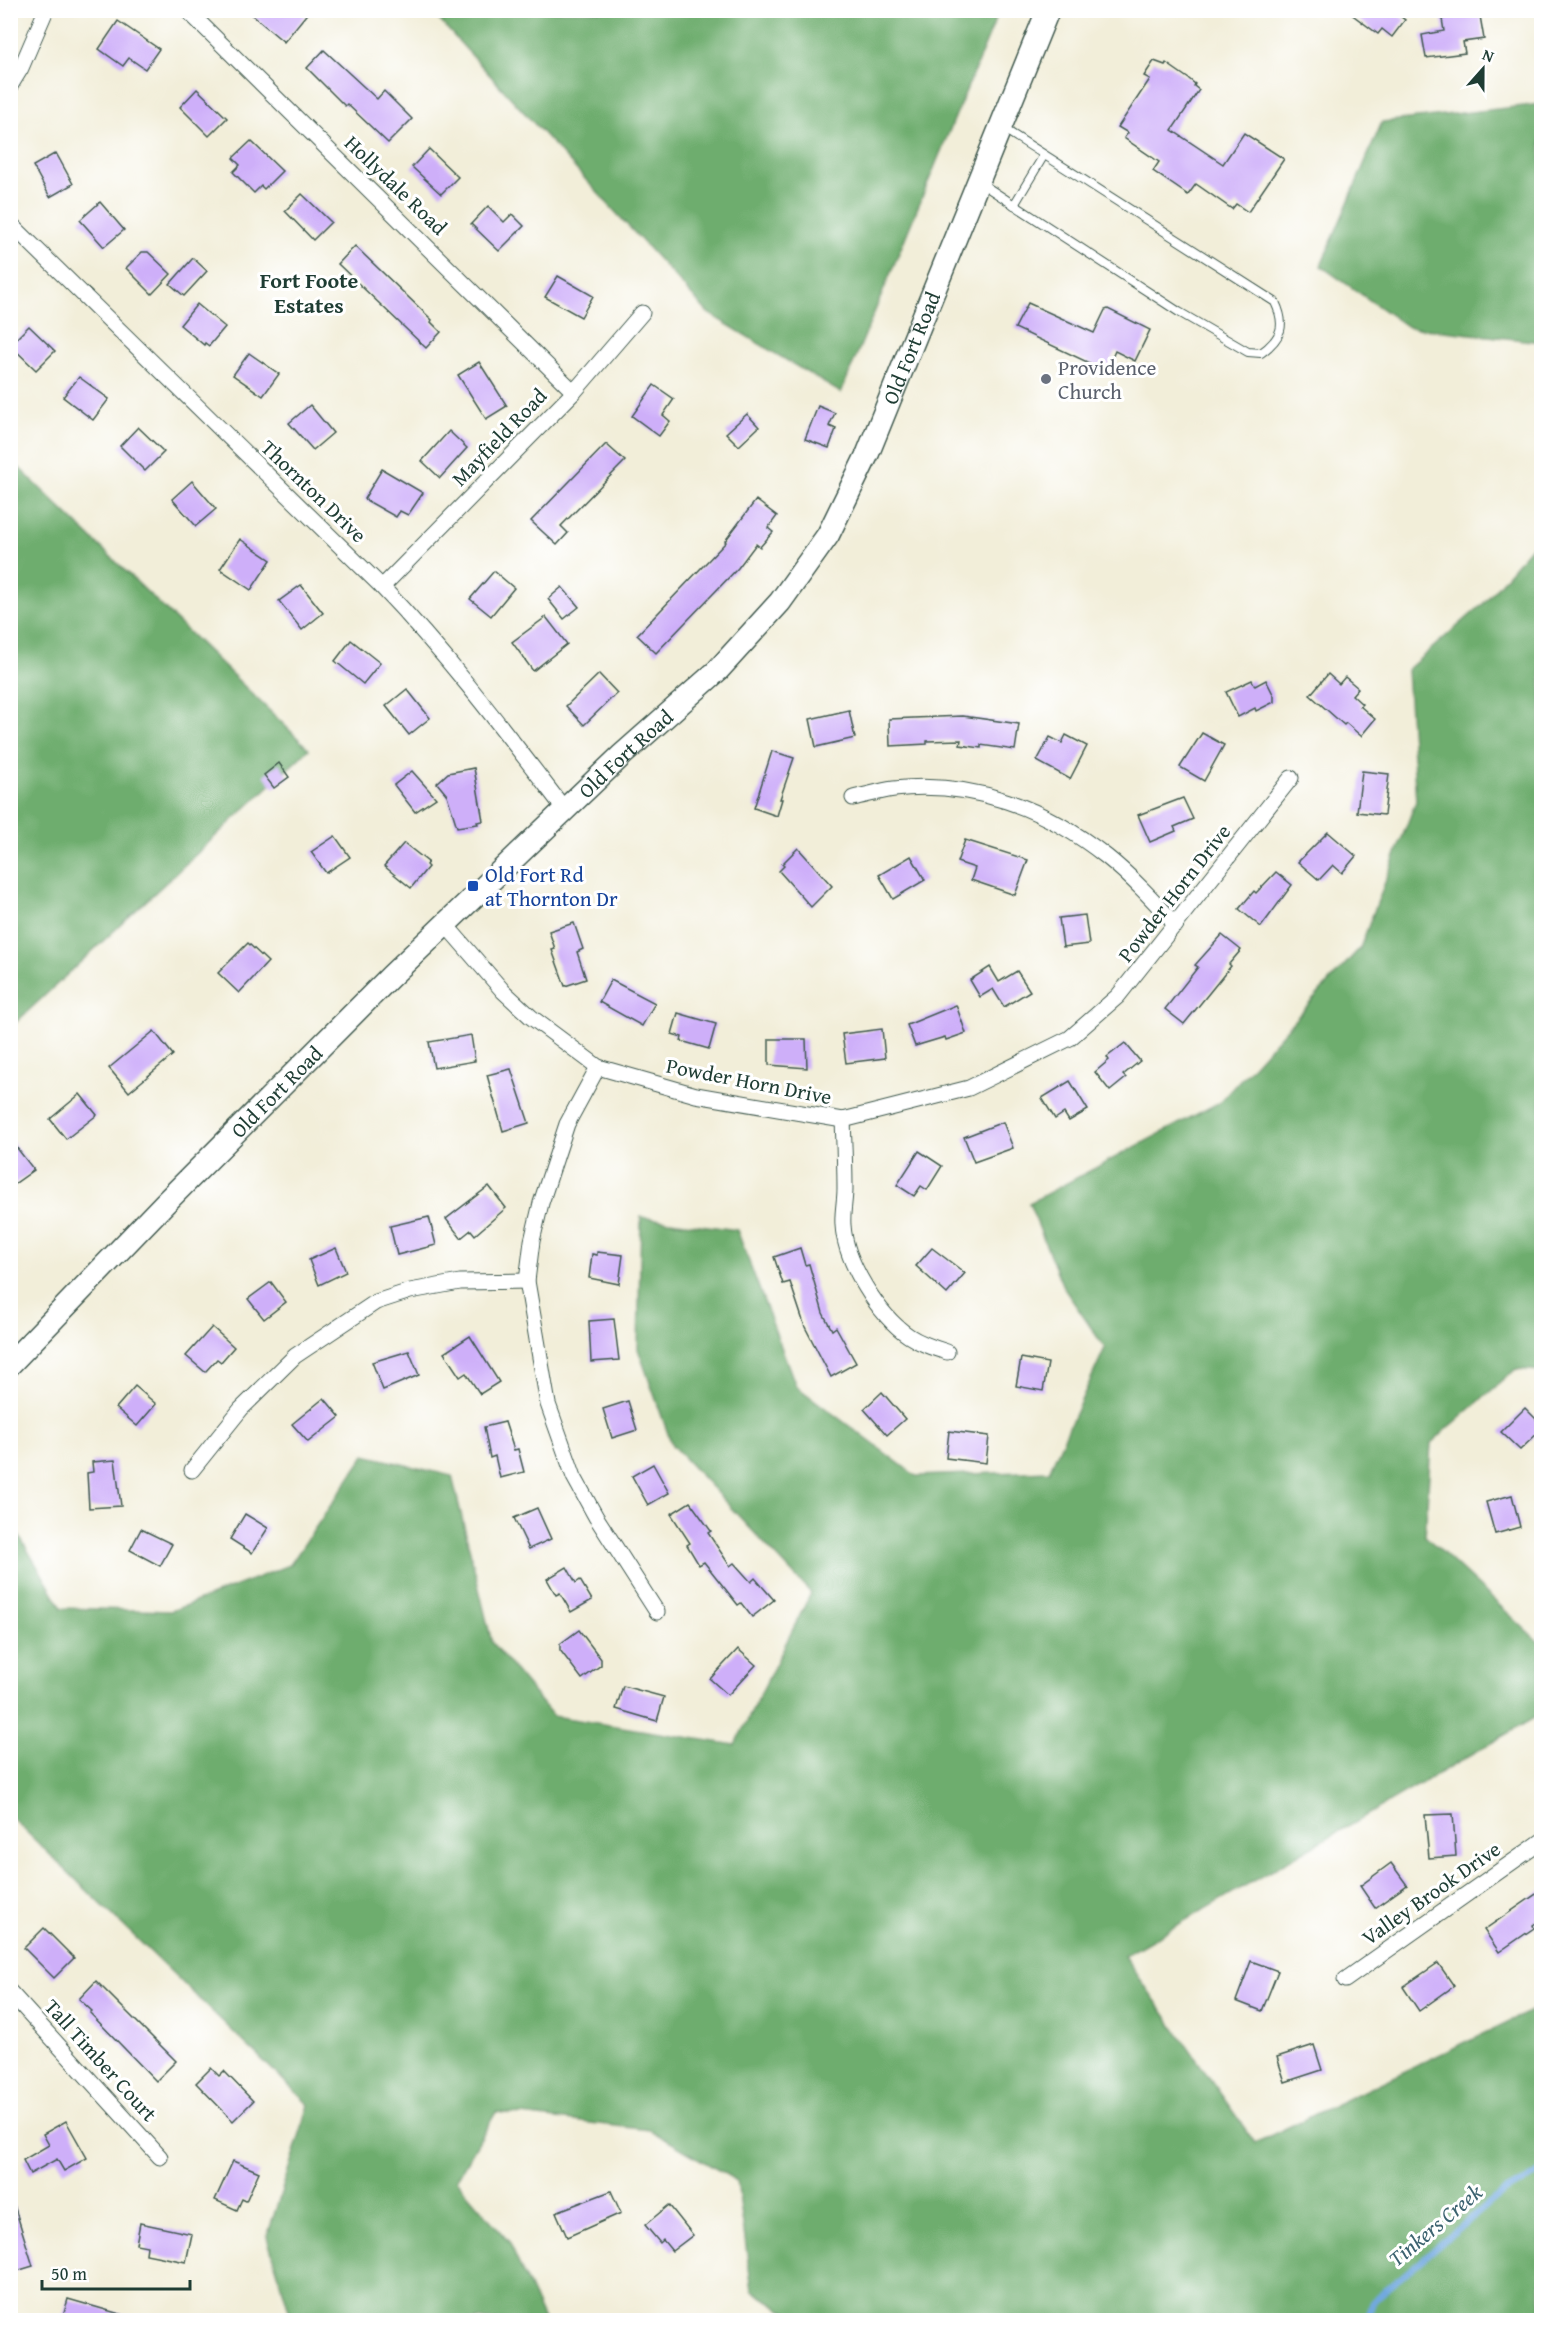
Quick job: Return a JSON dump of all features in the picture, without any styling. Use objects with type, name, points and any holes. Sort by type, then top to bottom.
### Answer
[{"type":"main road","name":"Old Fort Road","points":[[10,1364],[157,1211],[370,996],[622,755],[718,670],[780,602],[828,535],[868,453],[1048,10]]},
{"type":"street","points":[[10,86],[21,68],[46,10]]},
{"type":"street","name":"Hollydale Road","points":[[187,10],[574,392]]},
{"type":"street","name":"Thornton Drive","points":[[10,223],[382,587],[457,670],[498,720],[565,810]]},
{"type":"street","name":"Mayfield Road","points":[[382,587],[574,392],[642,314]]},
{"type":"street","name":"Powder Horn Drive","points":[[445,924],[503,991],[531,1017],[598,1067],[696,1095],[843,1120],[969,1088],[1070,1038],[1118,996],[1291,778]]},
{"type":"street","points":[[853,798],[893,789],[931,787],[993,795],[1021,805],[1058,823],[1108,857],[1176,925]]},
{"type":"street","points":[[598,1067],[567,1124],[541,1203],[532,1241],[527,1281],[548,1404],[574,1477],[596,1517],[657,1612]]},
{"type":"street","points":[[843,1120],[845,1190],[843,1225],[846,1243],[860,1278],[873,1301],[908,1336],[947,1352]]},
{"type":"street","points":[[192,1470],[240,1409],[295,1356],[376,1302],[410,1291],[460,1282],[527,1281]]},
{"type":"street","name":"Valley Brook Drive","points":[[1345,1980],[1542,1841]]},
{"type":"street","name":"Tall Timber Court","points":[[10,1992],[160,2157]]},
{"type":"lane","points":[[978,181],[1179,312],[1248,352],[1261,353],[1271,346],[1281,329],[1282,317],[1275,302],[1000,126]]},
{"type":"lane","points":[[1014,205],[1044,155]]},
{"type":"green space","points":[[431,11],[999,11],[841,393],[708,313]]},
{"type":"green space","points":[[1541,104],[1541,342],[1408,327],[1321,266],[1382,122]]},
{"type":"green space","points":[[11,460],[309,749],[11,1027]]},
{"type":"green space","points":[[1541,535],[1541,1371],[1516,1369],[1431,1443],[1425,1536],[1541,1644],[1541,1714],[1124,1956],[1255,2143],[1541,2006],[1541,2320],[799,2320],[752,2290],[737,2181],[650,2130],[496,2112],[456,2180],[509,2242],[544,2320],[292,2320],[267,2237],[309,2105],[11,1817],[11,1522],[62,1608],[171,1611],[290,1565],[365,1455],[452,1476],[492,1643],[553,1716],[735,1745],[811,1593],[672,1445],[638,1349],[641,1217],[737,1230],[796,1386],[916,1476],[1049,1471],[1105,1348],[1063,1287],[1029,1203],[1220,1102],[1360,948],[1416,801],[1407,670],[1483,604]]},
{"type":"building","points":[[246,10],[310,10],[284,42]]},
{"type":"building","points":[[1346,10],[1392,10],[1405,20],[1392,37],[1382,29],[1378,34]]},
{"type":"building","points":[[1457,10],[1479,10],[1484,39],[1463,42],[1465,53],[1426,58],[1422,35],[1444,31],[1442,19],[1458,16]]},
{"type":"building","points":[[118,21],[159,49],[145,69],[129,58],[123,66],[99,49]]},
{"type":"building","points":[[324,50],[377,99],[384,91],[412,119],[388,143],[347,104],[345,106],[307,68]]},
{"type":"building","points":[[1154,61],[1165,65],[1166,63],[1189,79],[1199,90],[1172,130],[1223,164],[1244,133],[1284,159],[1248,212],[1236,204],[1232,209],[1196,184],[1188,195],[1153,171],[1159,162],[1124,138],[1128,133],[1118,127],[1150,79],[1144,76]]},
{"type":"building","points":[[197,89],[227,118],[209,136],[180,107]]},
{"type":"building","points":[[251,141],[282,171],[264,189],[261,186],[254,193],[233,172],[240,165],[233,158]]},
{"type":"building","points":[[429,149],[458,177],[441,194],[412,167]]},
{"type":"building","points":[[56,153],[73,184],[50,197],[33,166]]},
{"type":"building","points":[[302,194],[331,222],[313,240],[285,211]]},
{"type":"building","points":[[100,202],[124,230],[104,247],[80,220]]},
{"type":"building","points":[[488,206],[504,222],[512,214],[524,226],[499,251],[471,224]]},
{"type":"building","points":[[355,246],[432,320],[431,322],[441,332],[426,348],[338,264]]},
{"type":"building","points":[[142,252],[148,252],[171,274],[152,294],[126,268]]},
{"type":"building","points":[[193,258],[207,271],[184,296],[170,284]]},
{"type":"building","points":[[558,276],[593,296],[581,317],[545,297]]},
{"type":"building","points":[[1028,303],[1094,333],[1105,310],[1108,309],[1150,330],[1135,361],[1115,351],[1106,371],[1015,328]]},
{"type":"building","points":[[197,304],[225,327],[209,346],[205,343],[204,345],[180,325]]},
{"type":"building","points":[[29,326],[55,351],[36,370],[10,345]]},
{"type":"building","points":[[249,353],[279,374],[263,396],[233,375]]},
{"type":"building","points":[[479,362],[507,406],[486,419],[458,375]]},
{"type":"building","points":[[79,377],[109,399],[93,420],[63,397]]},
{"type":"building","points":[[654,385],[674,399],[663,415],[670,421],[659,436],[632,416]]},
{"type":"building","points":[[310,405],[333,433],[313,450],[289,423]]},
{"type":"building","points":[[818,406],[835,413],[829,426],[836,429],[829,448],[805,439]]},
{"type":"building","points":[[747,414],[759,427],[739,446],[726,433]]},
{"type":"building","points":[[138,427],[164,452],[145,471],[120,446]]},
{"type":"building","points":[[449,431],[467,448],[440,478],[422,461]]},
{"type":"building","points":[[606,444],[625,461],[561,526],[568,533],[557,545],[531,521]]},
{"type":"building","points":[[382,469],[423,493],[408,515],[400,511],[396,517],[364,499]]},
{"type":"building","points":[[192,481],[216,509],[196,526],[172,499]]},
{"type":"building","points":[[756,500],[777,516],[768,528],[773,532],[760,547],[756,544],[738,568],[656,653],[637,635],[726,542]]},
{"type":"building","points":[[240,539],[271,560],[251,590],[220,569]]},
{"type":"building","points":[[494,571],[514,588],[491,616],[470,599]]},
{"type":"building","points":[[301,585],[323,613],[302,630],[279,601]]},
{"type":"building","points":[[562,587],[579,607],[564,619],[548,599]]},
{"type":"building","points":[[546,617],[567,644],[533,671],[512,642]]},
{"type":"building","points":[[351,640],[380,663],[363,684],[335,661]]},
{"type":"building","points":[[599,674],[617,693],[584,725],[566,706]]},
{"type":"building","points":[[1328,674],[1339,684],[1345,677],[1358,688],[1352,695],[1362,704],[1360,706],[1375,719],[1361,736],[1346,723],[1344,725],[1310,695]]},
{"type":"building","points":[[1252,680],[1255,686],[1266,680],[1274,696],[1274,702],[1238,717],[1226,692]]},
{"type":"building","points":[[407,689],[430,718],[409,735],[386,706]]},
{"type":"building","points":[[849,710],[855,738],[816,747],[810,719]]},
{"type":"building","points":[[963,716],[1019,724],[1015,750],[981,745],[981,748],[960,745],[961,740],[927,741],[927,744],[890,746],[889,719]]},
{"type":"building","points":[[1202,733],[1224,745],[1204,781],[1180,767]]},
{"type":"building","points":[[1066,735],[1087,746],[1070,779],[1037,761],[1050,737],[1062,743]]},
{"type":"building","points":[[772,751],[794,758],[780,799],[782,799],[777,816],[754,808]]},
{"type":"building","points":[[279,763],[289,777],[274,788],[264,775]]},
{"type":"building","points":[[474,768],[483,821],[457,827],[447,795],[437,783],[448,773]]},
{"type":"building","points":[[412,771],[436,798],[415,812],[394,785]]},
{"type":"building","points":[[1362,771],[1389,774],[1384,815],[1357,812]]},
{"type":"building","points":[[1183,798],[1193,819],[1174,827],[1176,831],[1150,842],[1138,815]]},
{"type":"building","points":[[1328,832],[1356,856],[1342,873],[1333,865],[1319,880],[1298,862]]},
{"type":"building","points":[[335,836],[350,857],[326,873],[311,852]]},
{"type":"building","points":[[965,840],[1028,860],[1015,895],[971,880],[975,868],[957,862]]},
{"type":"building","points":[[404,843],[428,862],[426,865],[428,867],[411,888],[384,866]]},
{"type":"building","points":[[798,848],[832,886],[811,907],[779,871],[784,866],[782,864]]},
{"type":"building","points":[[911,856],[925,880],[893,899],[879,875]]},
{"type":"building","points":[[1276,872],[1292,885],[1261,927],[1239,909],[1254,891],[1256,893]]},
{"type":"building","points":[[1085,915],[1089,944],[1063,947],[1059,918]]},
{"type":"building","points":[[574,923],[583,949],[577,952],[586,979],[565,986],[552,950],[555,949],[549,931]]},
{"type":"building","points":[[1222,935],[1241,950],[1229,964],[1231,966],[1184,1024],[1165,1009],[1198,967],[1195,965]]},
{"type":"building","points":[[248,943],[268,962],[239,993],[218,973]]},
{"type":"building","points":[[990,967],[999,982],[1017,971],[1030,991],[1004,1007],[993,989],[980,997],[970,980]]},
{"type":"building","points":[[611,980],[655,1003],[642,1026],[599,1002]]},
{"type":"building","points":[[956,1005],[966,1033],[946,1040],[945,1037],[915,1046],[907,1025]]},
{"type":"building","points":[[678,1013],[716,1024],[709,1049],[681,1041],[682,1037],[672,1034]]},
{"type":"building","points":[[882,1029],[885,1058],[846,1063],[842,1034]]},
{"type":"building","points":[[154,1031],[173,1055],[129,1092],[109,1068]]},
{"type":"building","points":[[471,1035],[475,1061],[434,1068],[429,1042]]},
{"type":"building","points":[[769,1039],[806,1039],[807,1068],[769,1065]]},
{"type":"building","points":[[1125,1043],[1140,1061],[1123,1075],[1126,1078],[1110,1091],[1095,1072],[1109,1060],[1107,1057]]},
{"type":"building","points":[[511,1069],[529,1123],[503,1131],[487,1075]]},
{"type":"building","points":[[1070,1081],[1088,1110],[1069,1121],[1064,1113],[1055,1119],[1042,1098]]},
{"type":"building","points":[[80,1094],[97,1115],[66,1139],[50,1119]]},
{"type":"building","points":[[1003,1122],[1013,1148],[974,1162],[964,1137]]},
{"type":"building","points":[[10,1139],[34,1170],[10,1187]]},
{"type":"building","points":[[919,1151],[942,1166],[927,1190],[921,1186],[914,1196],[897,1185]]},
{"type":"building","points":[[489,1186],[506,1208],[475,1235],[471,1230],[461,1238],[446,1219]]},
{"type":"building","points":[[429,1217],[436,1245],[397,1255],[390,1226]]},
{"type":"building","points":[[336,1248],[346,1272],[319,1285],[309,1260]]},
{"type":"building","points":[[800,1248],[805,1265],[809,1264],[823,1313],[832,1330],[836,1327],[856,1363],[831,1377],[805,1327],[790,1282],[783,1284],[774,1257]]},
{"type":"building","points":[[932,1248],[965,1273],[947,1294],[916,1266]]},
{"type":"building","points":[[597,1252],[623,1255],[619,1284],[589,1278],[592,1254],[597,1255]]},
{"type":"building","points":[[271,1282],[286,1302],[264,1319],[248,1299]]},
{"type":"building","points":[[614,1319],[619,1360],[591,1362],[589,1321]]},
{"type":"building","points":[[212,1327],[234,1347],[221,1362],[217,1359],[205,1372],[186,1356]]},
{"type":"building","points":[[470,1336],[499,1382],[480,1394],[466,1373],[460,1377],[444,1353]]},
{"type":"building","points":[[409,1351],[419,1375],[383,1390],[372,1362]]},
{"type":"building","points":[[1021,1358],[1048,1363],[1043,1391],[1016,1386]]},
{"type":"building","points":[[135,1386],[156,1404],[137,1426],[116,1408]]},
{"type":"building","points":[[882,1392],[905,1419],[887,1435],[864,1409]]},
{"type":"building","points":[[324,1398],[340,1417],[308,1442],[292,1424]]},
{"type":"building","points":[[628,1401],[637,1430],[612,1438],[603,1409]]},
{"type":"building","points":[[1525,1408],[1542,1425],[1542,1429],[1520,1450],[1501,1432]]},
{"type":"building","points":[[505,1422],[514,1450],[518,1449],[524,1472],[500,1478],[495,1456],[490,1458],[484,1427]]},
{"type":"building","points":[[949,1431],[989,1436],[986,1463],[946,1458]]},
{"type":"building","points":[[115,1460],[121,1506],[89,1508],[87,1473],[93,1472],[92,1462]]},
{"type":"building","points":[[653,1464],[669,1493],[648,1505],[632,1476]]},
{"type":"building","points":[[1512,1495],[1520,1527],[1495,1534],[1486,1502]]},
{"type":"building","points":[[690,1502],[711,1531],[708,1533],[730,1566],[734,1563],[751,1582],[755,1578],[774,1600],[752,1617],[741,1603],[738,1605],[704,1562],[699,1565],[687,1545],[690,1543],[671,1514]]},
{"type":"building","points":[[537,1508],[551,1539],[529,1549],[514,1518]]},
{"type":"building","points":[[245,1514],[268,1528],[252,1553],[230,1539]]},
{"type":"building","points":[[141,1529],[172,1544],[160,1566],[130,1550]]},
{"type":"building","points":[[567,1567],[576,1583],[580,1580],[592,1600],[571,1612],[560,1593],[556,1595],[547,1579]]},
{"type":"building","points":[[579,1630],[601,1659],[601,1665],[582,1679],[560,1650],[560,1644]]},
{"type":"building","points":[[738,1649],[756,1665],[728,1695],[710,1679]]},
{"type":"building","points":[[623,1686],[664,1697],[657,1721],[616,1709]]},
{"type":"building","points":[[1453,1814],[1456,1856],[1429,1858],[1425,1815]]},
{"type":"building","points":[[1391,1863],[1407,1885],[1375,1908],[1360,1886]]},
{"type":"building","points":[[1542,1890],[1542,1919],[1533,1925],[1534,1928],[1499,1952],[1484,1930]]},
{"type":"building","points":[[44,1928],[74,1958],[54,1978],[24,1948]]},
{"type":"building","points":[[1251,1961],[1278,1971],[1262,2011],[1236,2001]]},
{"type":"building","points":[[1438,1963],[1454,1986],[1419,2011],[1403,1987]]},
{"type":"building","points":[[96,1981],[176,2061],[156,2081],[79,1999]]},
{"type":"building","points":[[1314,2045],[1322,2070],[1285,2082],[1277,2057]]},
{"type":"building","points":[[211,2068],[219,2076],[224,2071],[253,2101],[233,2121],[196,2083]]},
{"type":"building","points":[[66,2121],[87,2158],[64,2171],[57,2159],[30,2174],[23,2160],[49,2145],[43,2134]]},
{"type":"building","points":[[233,2161],[259,2172],[246,2201],[242,2199],[237,2210],[215,2200]]},
{"type":"building","points":[[611,2191],[621,2213],[567,2237],[556,2212]]},
{"type":"building","points":[[14,2205],[33,2266],[10,2273],[10,2206]]},
{"type":"building","points":[[669,2205],[693,2235],[672,2251],[663,2240],[660,2243],[645,2225]]},
{"type":"building","points":[[140,2223],[192,2234],[186,2262],[146,2254],[147,2246],[136,2244]]},
{"type":"building","points":[[68,2299],[127,2316],[126,2320],[62,2320]]},
{"type":"waterway","name":"Tinkers Creek","points":[[1368,2320],[1373,2301],[1495,2198],[1542,2171]]},
{"type":"place","name":"Providence Church","points":[[1046,379]]},
{"type":"place","name":"Old Fort Rd at Thornton Dr","points":[[473,886]]},
{"type":"district","name":"Fort Foote Estates","points":[[309,292]]}]
